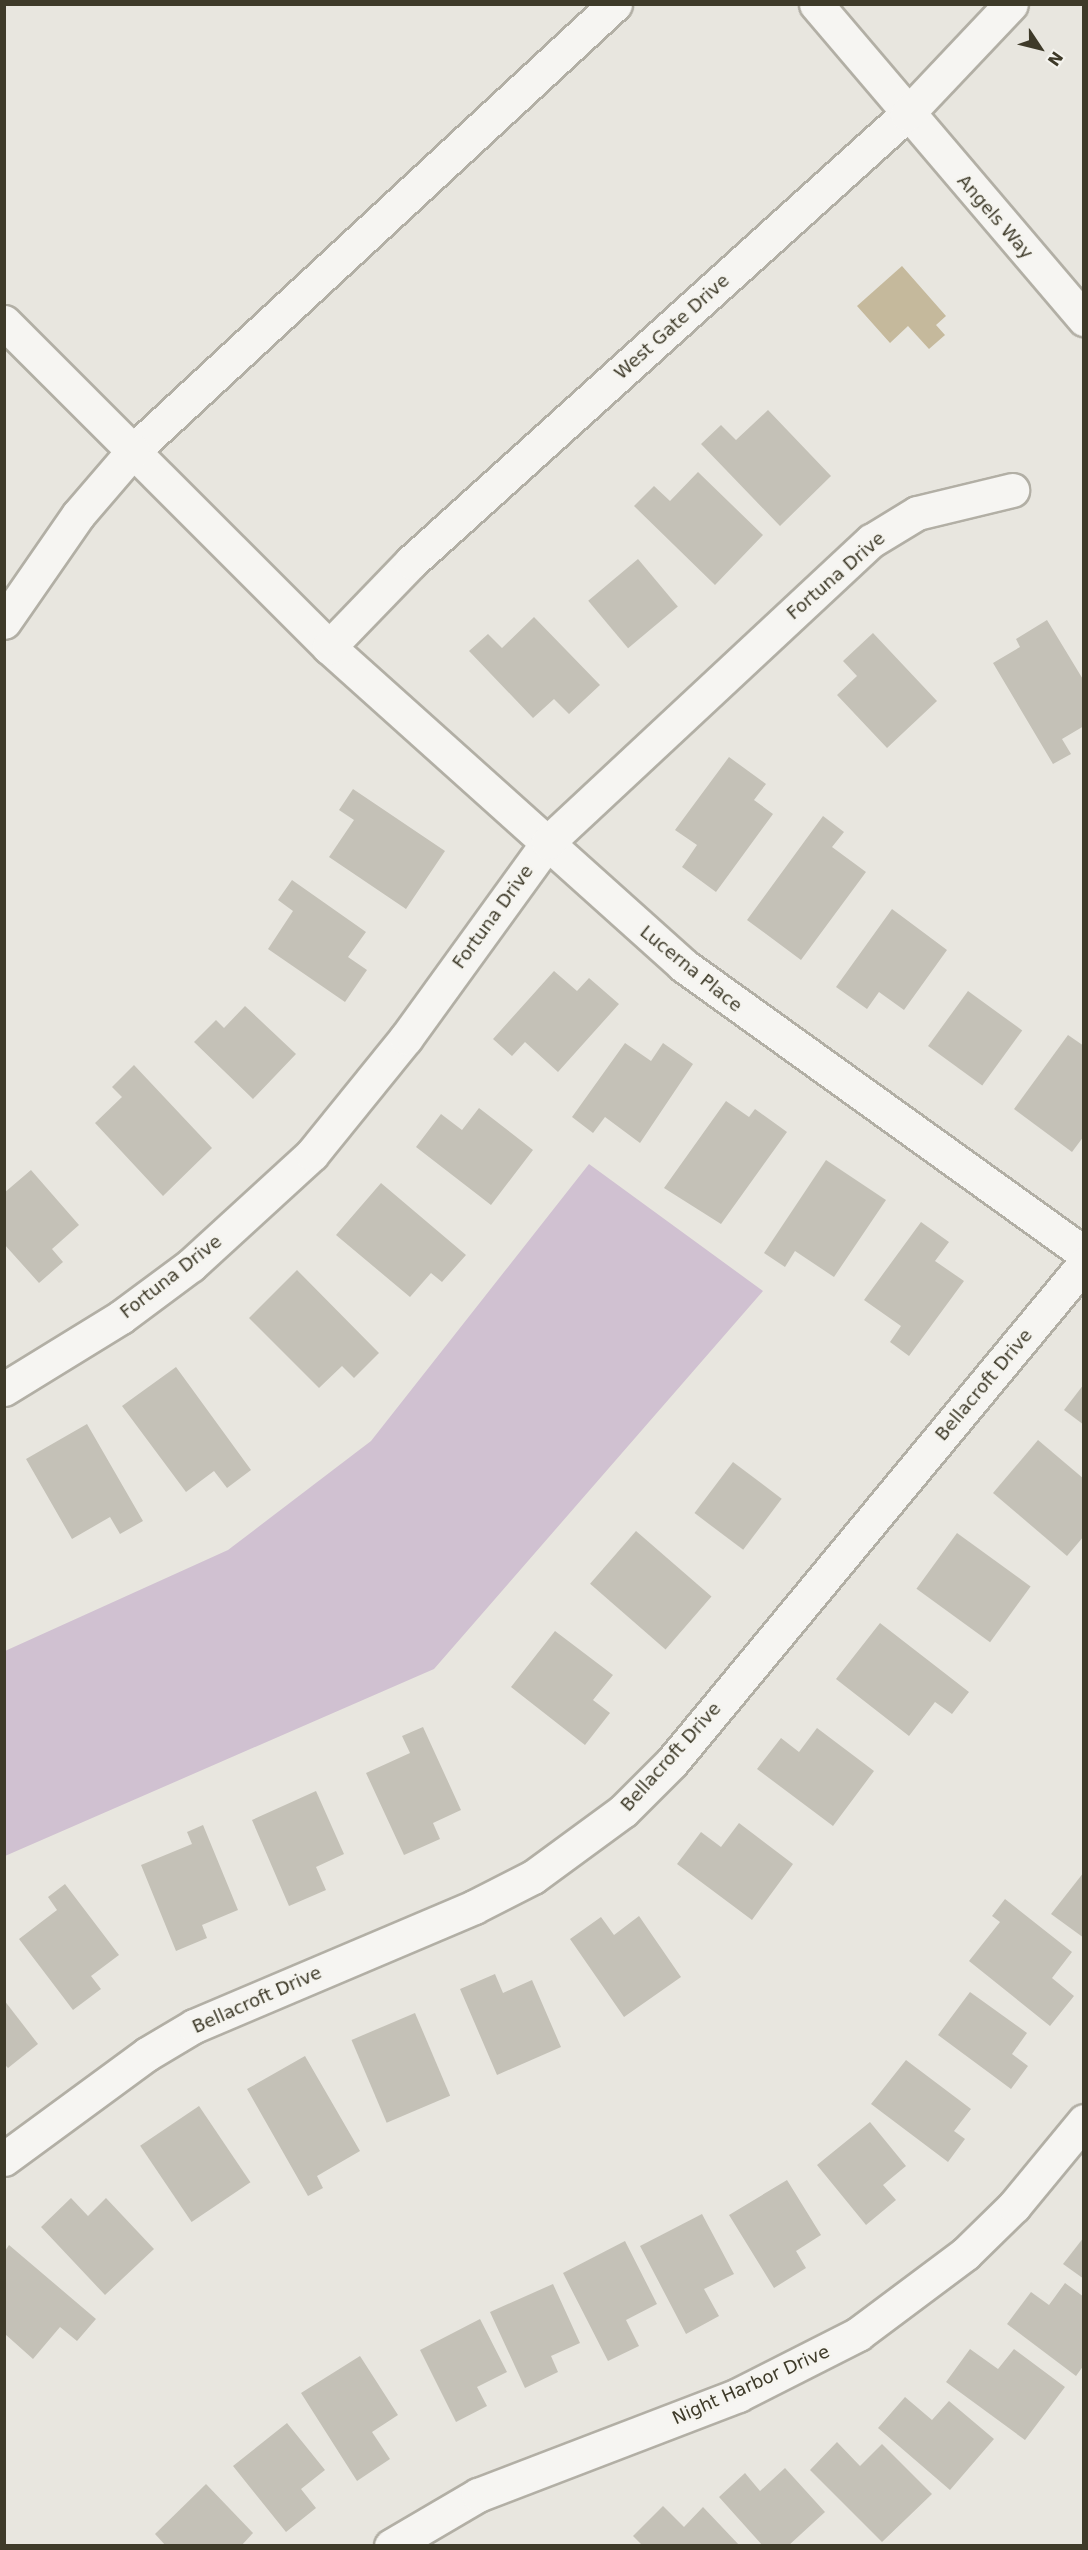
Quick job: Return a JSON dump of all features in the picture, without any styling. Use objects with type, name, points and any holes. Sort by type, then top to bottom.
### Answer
[{"type":"street","points":[[4,622],[78,515],[133,451],[615,4]]},
{"type":"street","name":"Angels Way","points":[[816,4],[1083,319]]},
{"type":"street","name":"West Gate Drive","points":[[329,647],[411,562],[907,114],[1011,4]]},
{"type":"street","name":"Lucerna Place","points":[[4,322],[329,647],[738,1009],[1083,1253]]},
{"type":"street","name":"Fortuna Drive","points":[[4,1389],[121,1317],[191,1265],[312,1154],[406,1038],[548,842],[872,541],[916,513],[1012,490]]},
{"type":"street","name":"Bellacroft Drive","points":[[4,2159],[138,2060],[194,2026],[474,1907],[533,1877],[623,1811],[672,1762],[1083,1264]]},
{"type":"street","name":"Night Harbor Drive","points":[[391,2546],[478,2495],[738,2395],[858,2334],[965,2254],[1014,2206],[1083,2121]]},
{"type":"shaded area","points":[[902,266],[946,316],[936,325],[945,335],[929,349],[908,326],[890,343],[857,306]]},
{"type":"shaded area","points":[[589,1164],[763,1291],[434,1669],[5,1856],[5,1651],[228,1550],[371,1441]]},
{"type":"building","points":[[768,410],[831,476],[780,526],[701,444],[721,425],[736,440]]},
{"type":"building","points":[[698,472],[763,535],[715,585],[634,506],[654,486],[670,501]]},
{"type":"building","points":[[638,559],[678,606],[628,648],[588,601]]},
{"type":"building","points":[[534,617],[600,685],[569,714],[554,699],[533,718],[469,651],[488,634],[502,648]]},
{"type":"building","points":[[1047,620],[1084,681],[1084,726],[1062,739],[1071,754],[1053,764],[993,663],[1020,647],[1016,639]]},
{"type":"building","points":[[873,633],[937,701],[887,748],[837,695],[857,676],[843,661]]},
{"type":"building","points":[[729,757],[766,784],[754,800],[773,814],[716,892],[682,867],[697,845],[675,830]]},
{"type":"building","points":[[353,789],[445,851],[406,909],[329,857],[354,820],[339,810]]},
{"type":"building","points":[[823,816],[844,832],[832,847],[866,872],[801,960],[747,920]]},
{"type":"building","points":[[292,880],[366,932],[348,957],[367,970],[345,1002],[268,949],[293,911],[278,900]]},
{"type":"building","points":[[892,909],[947,950],[904,1010],[879,992],[867,1009],[836,987]]},
{"type":"building","points":[[554,971],[577,991],[589,978],[619,1004],[558,1072],[525,1042],[512,1056],[493,1039]]},
{"type":"building","points":[[968,991],[1022,1030],[982,1085],[928,1046]]},
{"type":"building","points":[[245,1006],[296,1054],[253,1099],[194,1042],[216,1020],[224,1028]]},
{"type":"building","points":[[1068,1035],[1084,1046],[1084,1136],[1072,1152],[1014,1109]]},
{"type":"building","points":[[625,1043],[651,1061],[663,1043],[693,1064],[640,1143],[605,1117],[593,1133],[572,1117]]},
{"type":"building","points":[[134,1065],[212,1148],[163,1196],[95,1123],[122,1097],[112,1087]]},
{"type":"building","points":[[726,1101],[749,1117],[755,1109],[787,1132],[721,1224],[664,1188]]},
{"type":"building","points":[[479,1108],[533,1150],[491,1205],[416,1147],[441,1114],[462,1130]]},
{"type":"building","points":[[826,1160],[886,1200],[834,1277],[795,1251],[785,1267],[764,1253]]},
{"type":"building","points":[[31,1170],[79,1225],[52,1249],[63,1262],[39,1283],[4,1244],[4,1193]]},
{"type":"building","points":[[381,1183],[466,1255],[442,1282],[431,1273],[410,1297],[336,1235]]},
{"type":"building","points":[[921,1222],[949,1242],[935,1261],[964,1281],[909,1356],[890,1342],[901,1326],[864,1300]]},
{"type":"building","points":[[297,1270],[379,1353],[354,1378],[342,1366],[319,1388],[249,1318]]},
{"type":"building","points":[[176,1367],[251,1470],[227,1488],[214,1471],[186,1492],[122,1406]]},
{"type":"building","points":[[1084,1384],[1084,1425],[1064,1410]]},
{"type":"building","points":[[87,1424],[143,1521],[120,1534],[110,1517],[72,1539],[26,1459]]},
{"type":"building","points":[[1038,1440],[1084,1479],[1084,1536],[1067,1556],[993,1493]]},
{"type":"building","points":[[733,1462],[782,1499],[743,1550],[694,1513]]},
{"type":"building","points":[[636,1531],[711,1597],[666,1649],[590,1584]]},
{"type":"building","points":[[957,1533],[1031,1586],[990,1642],[916,1589]]},
{"type":"building","points":[[880,1623],[969,1692],[952,1714],[935,1702],[909,1736],[836,1679]]},
{"type":"building","points":[[555,1631],[613,1675],[593,1700],[610,1713],[585,1745],[511,1687]]},
{"type":"building","points":[[423,1727],[461,1810],[433,1823],[440,1839],[404,1855],[366,1773],[410,1753],[402,1736]]},
{"type":"building","points":[[817,1728],[874,1771],[833,1826],[757,1769],[781,1738],[799,1752]]},
{"type":"building","points":[[316,1791],[344,1854],[316,1867],[326,1890],[289,1906],[252,1820]]},
{"type":"building","points":[[739,1823],[793,1864],[752,1920],[677,1864],[701,1832],[721,1847]]},
{"type":"building","points":[[203,1825],[238,1910],[202,1925],[207,1938],[176,1951],[141,1865],[192,1844],[187,1832]]},
{"type":"building","points":[[1084,1872],[1084,1938],[1051,1914]]},
{"type":"building","points":[[65,1884],[119,1955],[91,1976],[101,1989],[73,2010],[19,1939],[57,1910],[48,1897]]},
{"type":"building","points":[[1005,1899],[1072,1952],[1052,1978],[1074,1996],[1050,2026],[969,1961],[1000,1922],[992,1916]]},
{"type":"building","points":[[639,1916],[681,1977],[624,2017],[570,1939],[601,1917],[614,1935]]},
{"type":"building","points":[[495,1974],[503,1993],[532,1980],[561,2047],[497,2075],[460,1989]]},
{"type":"building","points":[[970,1992],[1027,2033],[1012,2054],[1028,2066],[1011,2089],[938,2035]]},
{"type":"building","points":[[4,2000],[38,2044],[8,2068],[4,2064]]},
{"type":"building","points":[[415,2013],[450,2096],[387,2123],[351,2040]]},
{"type":"building","points":[[305,2056],[360,2151],[317,2176],[323,2188],[308,2196],[247,2089]]},
{"type":"building","points":[[906,2060],[971,2109],[954,2131],[965,2139],[948,2162],[871,2104]]},
{"type":"building","points":[[199,2106],[250,2182],[192,2222],[140,2146]]},
{"type":"building","points":[[870,2122],[906,2166],[883,2185],[896,2200],[866,2225],[817,2165]]},
{"type":"building","points":[[787,2180],[821,2235],[796,2251],[806,2268],[774,2288],[729,2215]]},
{"type":"building","points":[[71,2198],[88,2216],[106,2198],[154,2249],[105,2295],[41,2227]]},
{"type":"building","points":[[702,2214],[734,2274],[704,2289],[719,2316],[686,2334],[640,2246]]},
{"type":"building","points":[[1084,2237],[1084,2279],[1063,2264]]},
{"type":"building","points":[[625,2241],[657,2304],[626,2320],[639,2346],[608,2361],[563,2273]]},
{"type":"building","points":[[9,2245],[96,2319],[77,2341],[60,2327],[33,2359],[5,2334],[5,2251]]},
{"type":"building","points":[[1065,2283],[1084,2297],[1084,2365],[1076,2376],[1007,2324],[1031,2292],[1049,2305]]},
{"type":"building","points":[[553,2284],[580,2343],[551,2356],[558,2372],[525,2388],[490,2312]]},
{"type":"building","points":[[480,2319],[507,2372],[477,2387],[487,2406],[456,2422],[420,2350]]},
{"type":"building","points":[[970,2349],[998,2369],[1014,2349],[1065,2387],[1025,2440],[946,2382]]},
{"type":"building","points":[[360,2356],[398,2415],[372,2432],[390,2459],[357,2481],[301,2393]]},
{"type":"building","points":[[905,2397],[932,2420],[949,2401],[994,2439],[950,2490],[878,2428]]},
{"type":"building","points":[[287,2423],[325,2470],[301,2489],[316,2508],[286,2532],[233,2466]]},
{"type":"building","points":[[837,2442],[860,2466],[882,2444],[932,2494],[882,2542],[810,2470]]},
{"type":"building","points":[[785,2468],[825,2512],[788,2546],[763,2546],[719,2497],[745,2473],[760,2491]]},
{"type":"building","points":[[206,2484],[253,2533],[241,2546],[166,2546],[155,2534]]},
{"type":"building","points":[[663,2506],[684,2527],[703,2507],[740,2546],[643,2546],[633,2536]]}]
